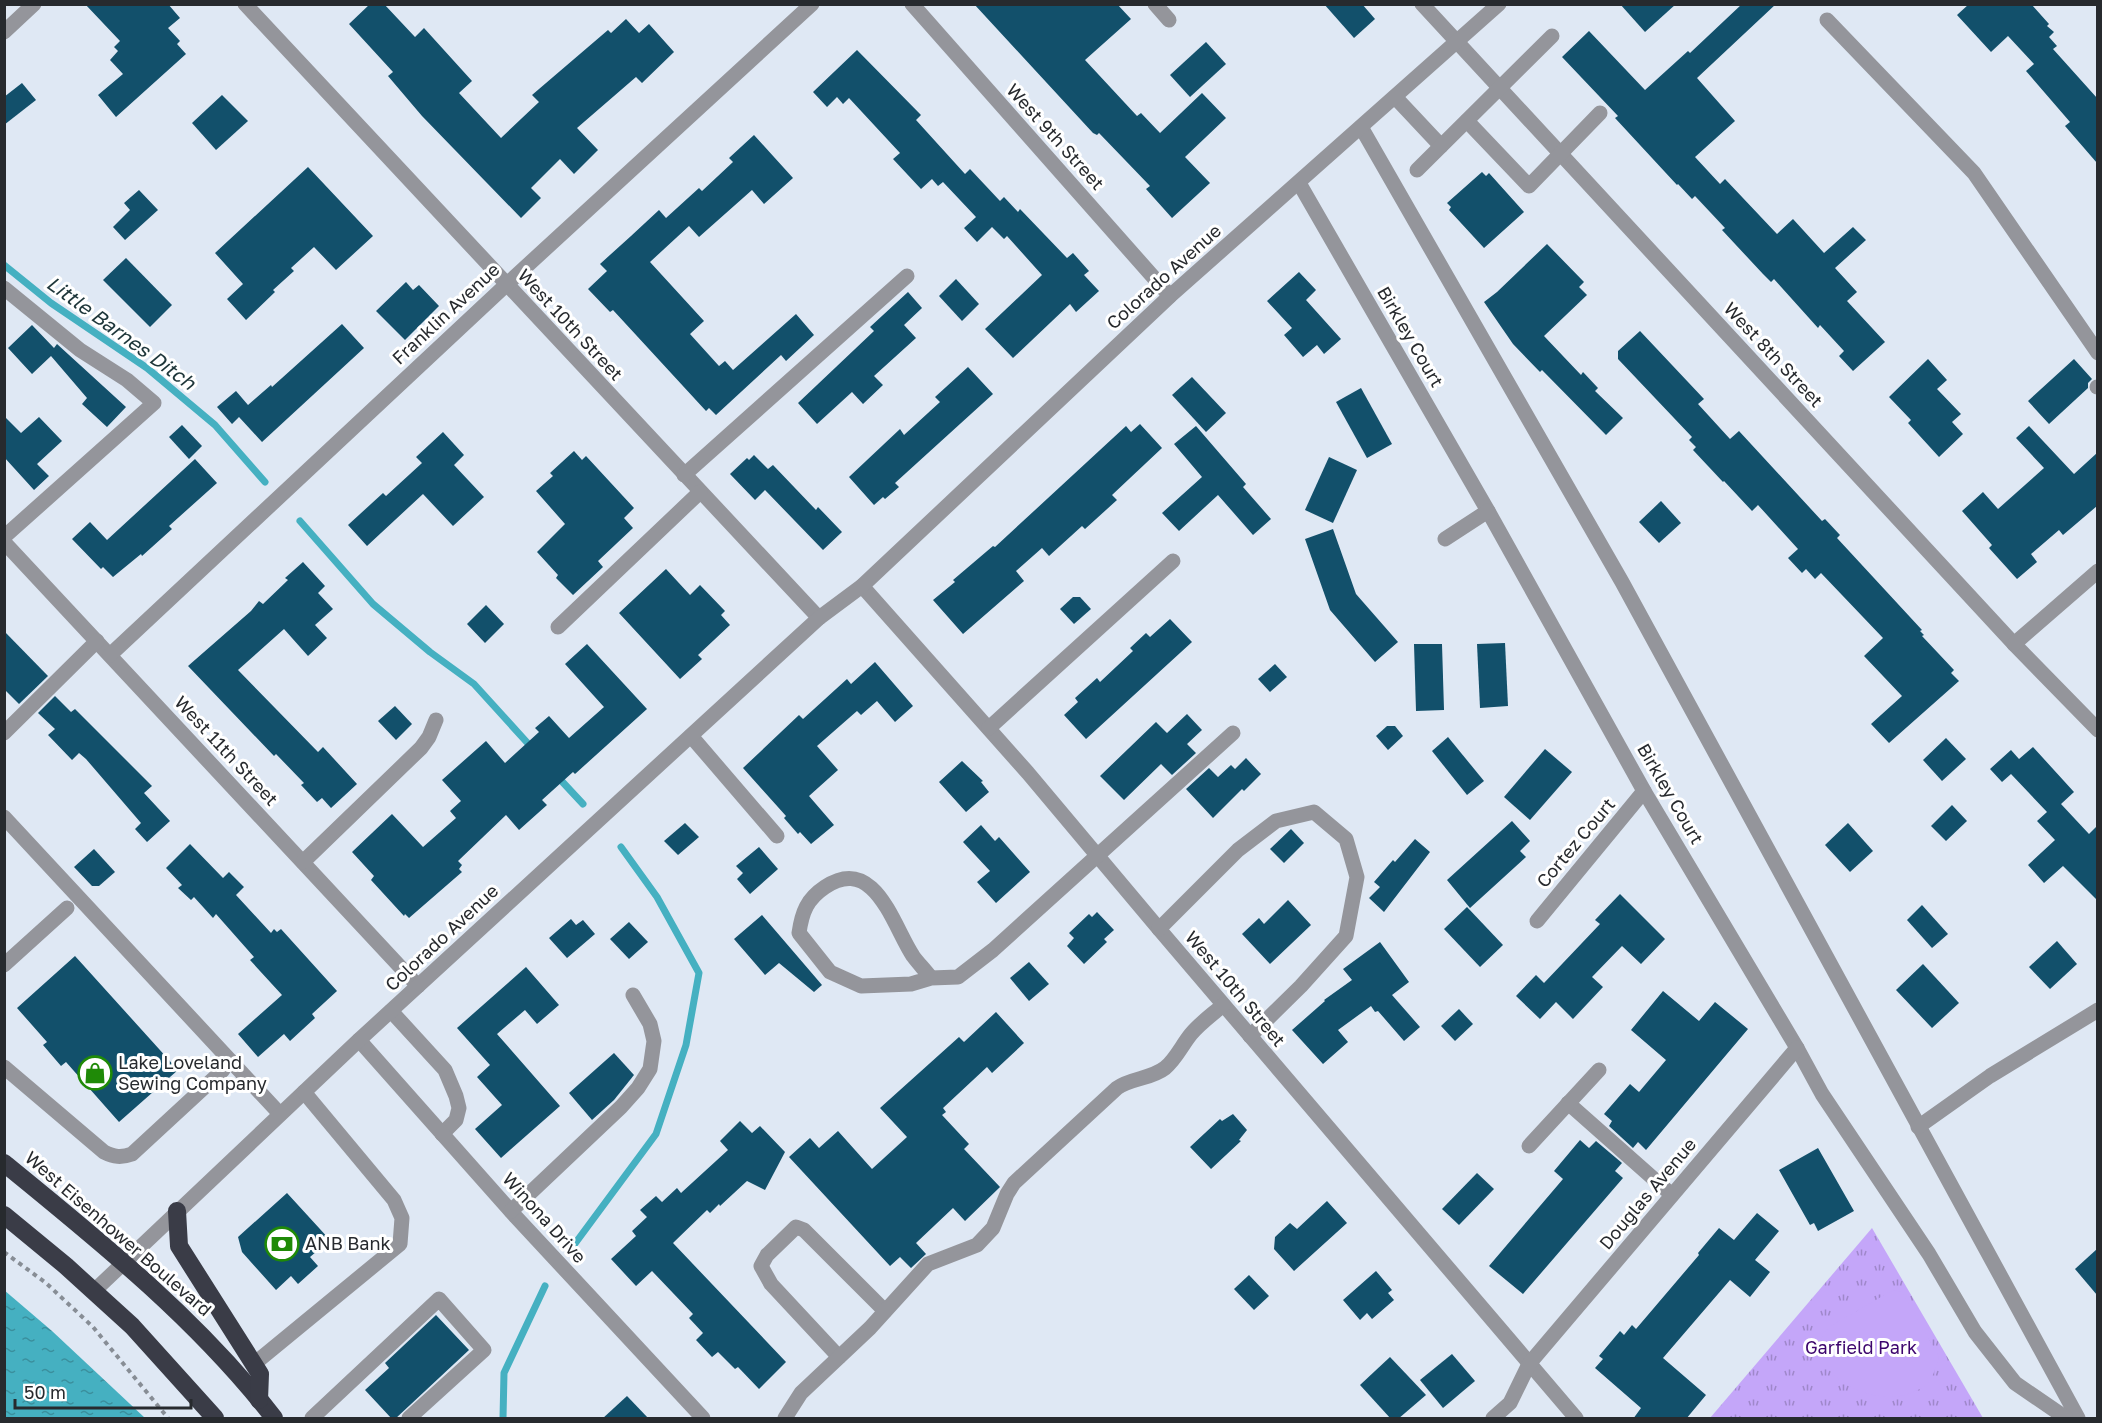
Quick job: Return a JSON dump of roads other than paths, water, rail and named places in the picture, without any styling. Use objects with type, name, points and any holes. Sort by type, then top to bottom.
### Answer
[{"type":"highway","name":"West Eisenhower Boulevard","points":[[4,1163],[123,1262],[204,1337],[274,1419]]},
{"type":"highway","points":[[177,1211],[179,1246],[260,1374],[259,1400]]},
{"type":"highway","points":[[4,1215],[132,1326],[214,1419]]},
{"type":"street","points":[[4,32],[34,4]]},
{"type":"street","name":"West 10th Street","points":[[245,4],[819,618]]},
{"type":"street","name":"Franklin Avenue","points":[[110,655],[506,285],[812,4]]},
{"type":"street","name":"West 9th Street","points":[[912,4],[1170,296]]},
{"type":"street","points":[[1155,4],[1168,20]]},
{"type":"street","name":"West 8th Street","points":[[1422,4],[2014,644],[2097,730]]},
{"type":"street","name":"Colorado Avenue","points":[[94,1291],[359,1040],[819,618],[862,586],[1170,296],[1499,4]]},
{"type":"street","points":[[1827,20],[1974,173],[2097,353]]},
{"type":"street","points":[[1417,170],[1552,36]]},
{"type":"street","points":[[1395,97],[1442,146]]},
{"type":"street","points":[[1467,121],[1529,186],[1600,113]]},
{"type":"street","points":[[1361,127],[1622,582],[2078,1419]]},
{"type":"street","name":"Birkley Court","points":[[1299,183],[1488,511],[1644,791],[1822,1094],[1929,1254],[1975,1332],[2015,1383],[2066,1419]]},
{"type":"street","points":[[684,475],[907,276]]},
{"type":"street","points":[[4,288],[80,350],[127,380],[154,404],[4,537]]},
{"type":"street","points":[[558,627],[700,492]]},
{"type":"street","points":[[1445,539],[1488,511]]},
{"type":"street","name":"West 11th Street","points":[[4,542],[418,986]]},
{"type":"street","points":[[989,728],[1173,561]]},
{"type":"street","points":[[2014,644],[2097,571]]},
{"type":"street","name":"West 10th Street","points":[[862,586],[989,728],[1576,1419]]},
{"type":"street","points":[[4,733],[98,641]]},
{"type":"street","points":[[303,862],[421,748],[436,720]]},
{"type":"street","points":[[931,978],[912,955],[894,918],[877,892],[856,878],[836,880],[816,893],[802,913],[799,933],[830,972],[861,986],[911,984],[931,978],[958,977],[993,950],[1233,733]]},
{"type":"street","points":[[691,736],[777,836]]},
{"type":"street","name":"Cortez Court","points":[[1537,921],[1644,791]]},
{"type":"street","points":[[1159,929],[1238,850],[1276,821],[1314,813],[1346,838],[1357,877],[1346,936],[1301,986],[1250,1036]]},
{"type":"street","points":[[4,817],[280,1114]]},
{"type":"street","points":[[4,965],[68,908]]},
{"type":"street","points":[[511,1211],[621,1107],[638,1088],[650,1069],[654,1041],[650,1024],[633,995]]},
{"type":"street","points":[[785,1419],[801,1393],[870,1328],[928,1264],[977,1245],[993,1228],[1006,1194],[1014,1183],[1117,1088],[1124,1083],[1155,1074],[1164,1068],[1192,1032],[1223,1005]]},
{"type":"street","points":[[1918,1127],[1990,1076],[2097,1010]]},
{"type":"street","points":[[391,1011],[445,1070],[456,1096],[459,1108],[456,1120],[442,1134]]},
{"type":"street","name":"Winona Drive","points":[[359,1040],[511,1211],[703,1419]]},
{"type":"street","name":"Douglas Avenue","points":[[1493,1419],[1510,1403],[1529,1364],[1797,1048]]},
{"type":"street","points":[[4,1067],[104,1152],[115,1157],[132,1154],[223,1070]]},
{"type":"street","points":[[1529,1146],[1599,1071]]},
{"type":"street","points":[[254,1364],[400,1244],[402,1218],[394,1200],[304,1092]]},
{"type":"street","points":[[1568,1103],[1672,1195]]},
{"type":"street","points":[[839,1357],[771,1284],[761,1266],[767,1255],[796,1227],[804,1230],[885,1311]]},
{"type":"street","points":[[312,1419],[439,1299],[484,1350],[409,1419]]},
{"type":"water","points":[[4,1290],[52,1331],[145,1418],[5,1418]]},
{"type":"waterway","name":"Little Barnes Ditch","points":[[4,265],[51,303],[147,368],[215,425],[265,482]]},
{"type":"waterway","name":"Little Barnes Ditch","points":[[300,521],[373,604],[430,652],[474,684],[533,749]]},
{"type":"waterway","name":"Little Barnes Ditch","points":[[556,775],[583,804]]},
{"type":"waterway","name":"Little Barnes Ditch","points":[[571,1249],[656,1134],[686,1045],[699,973],[657,897],[621,847]]},
{"type":"waterway","name":"Little Barnes Ditch","points":[[503,1418],[504,1373],[545,1286]]},
{"type":"place","name":"Lake Loveland Sewing Company","points":[[95,1073]]},
{"type":"place","name":"ANB Bank","points":[[282,1244]]},
{"type":"park label","name":"Garfield Park","points":[[1861,1348]]}]
